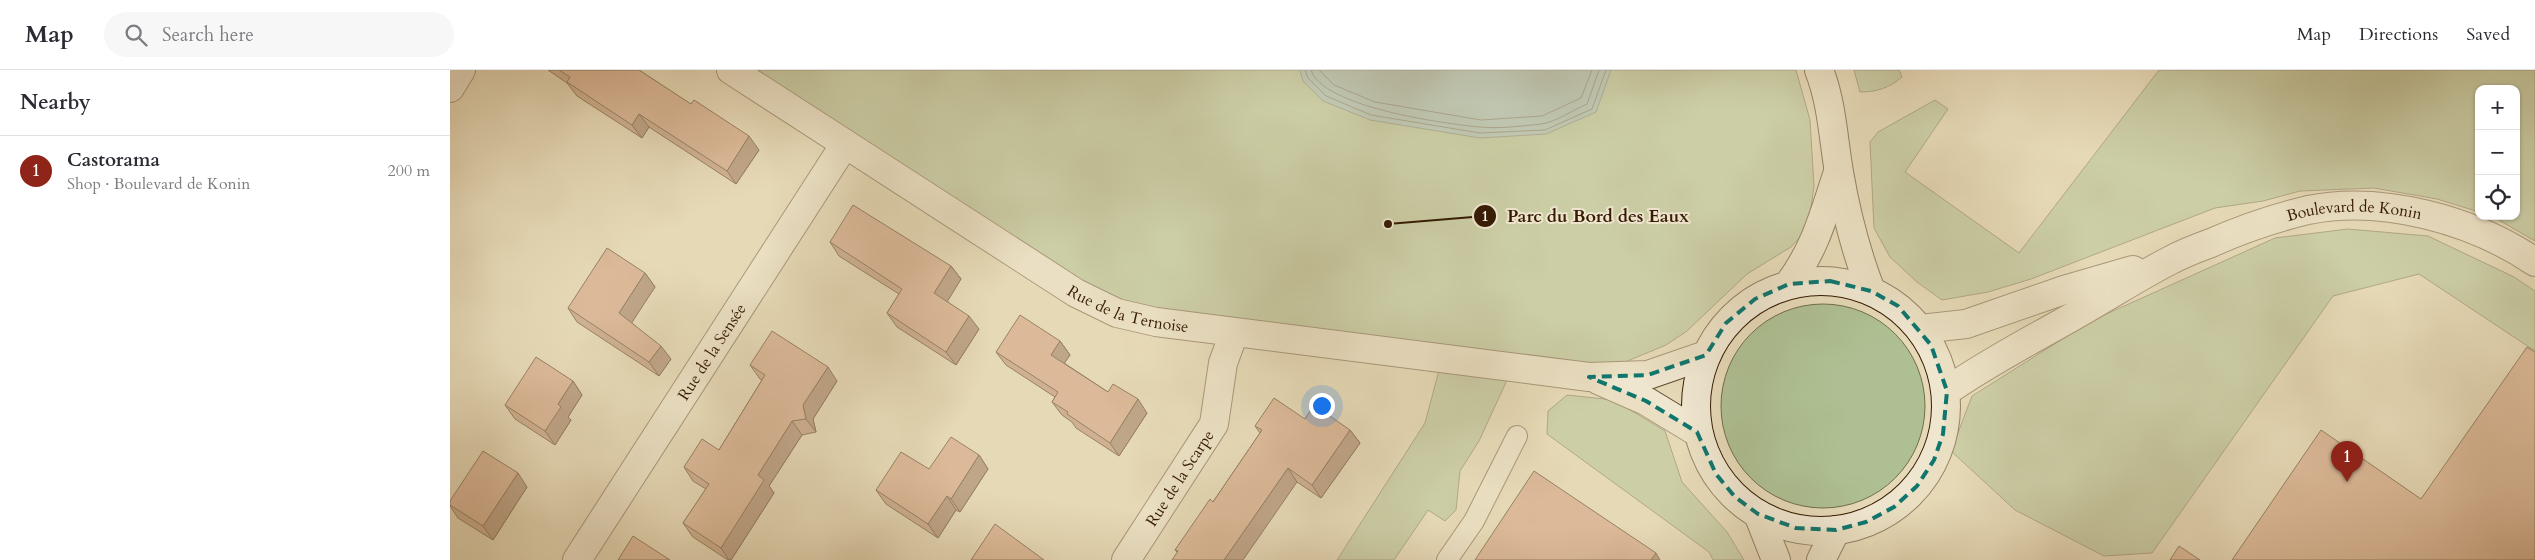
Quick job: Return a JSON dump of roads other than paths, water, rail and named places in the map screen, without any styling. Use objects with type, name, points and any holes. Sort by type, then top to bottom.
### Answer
[{"type":"street","points":[[450,88],[461,70]]},
{"type":"street","name":"Rue de la Ternoise","points":[[731,70],[1076,294],[1117,312],[1156,322],[1234,333],[1589,377],[1648,375],[1706,355]]},
{"type":"street","points":[[1819,70],[1833,120],[1839,170],[1852,233],[1871,291]]},
{"type":"street","name":"Rue de la Sensée","points":[[577,560],[845,144]]},
{"type":"street","points":[[1789,284],[1807,259],[1820,231],[1839,170]]},
{"type":"street","name":"Boulevard de Konin","points":[[1947,391],[2018,344],[2076,315],[2171,260],[2238,231],[2308,210],[2345,206],[2396,209],[2446,219],[2508,244],[2535,262]]},
{"type":"street","name":"Boulevard de Konin","points":[[1920,329],[1966,324],[2064,290],[2171,260]]},
{"type":"street","points":[[1830,280],[1871,291],[1898,306],[1920,329],[1939,362],[1947,391],[1943,434],[1934,460],[1917,486],[1894,508],[1866,522],[1836,530],[1796,528],[1758,514],[1735,497],[1716,474],[1697,432],[1696,392],[1706,355],[1726,323],[1733,317],[1755,299],[1789,284],[1830,280]]},
{"type":"street","name":"Rue de la Scarpe","points":[[1126,560],[1214,424],[1223,363],[1234,333]]},
{"type":"street","name":"Rue de la Ternoise","points":[[1589,377],[1646,401],[1697,432]]},
{"type":"street","points":[[1758,514],[1776,560]]},
{"type":"street","points":[[1821,560],[1836,530]]},
{"type":"lane","points":[[1447,560],[1474,522],[1518,436]]},
{"type":"water","points":[[1300,70],[1611,70],[1596,112],[1546,134],[1480,138],[1370,120],[1323,101],[1303,81]]},
{"type":"place","name":"Parc du Bord des Eaux","points":[[1388,224]]},
{"type":"place","name":"Castorama","points":[[2347,482]]}]
